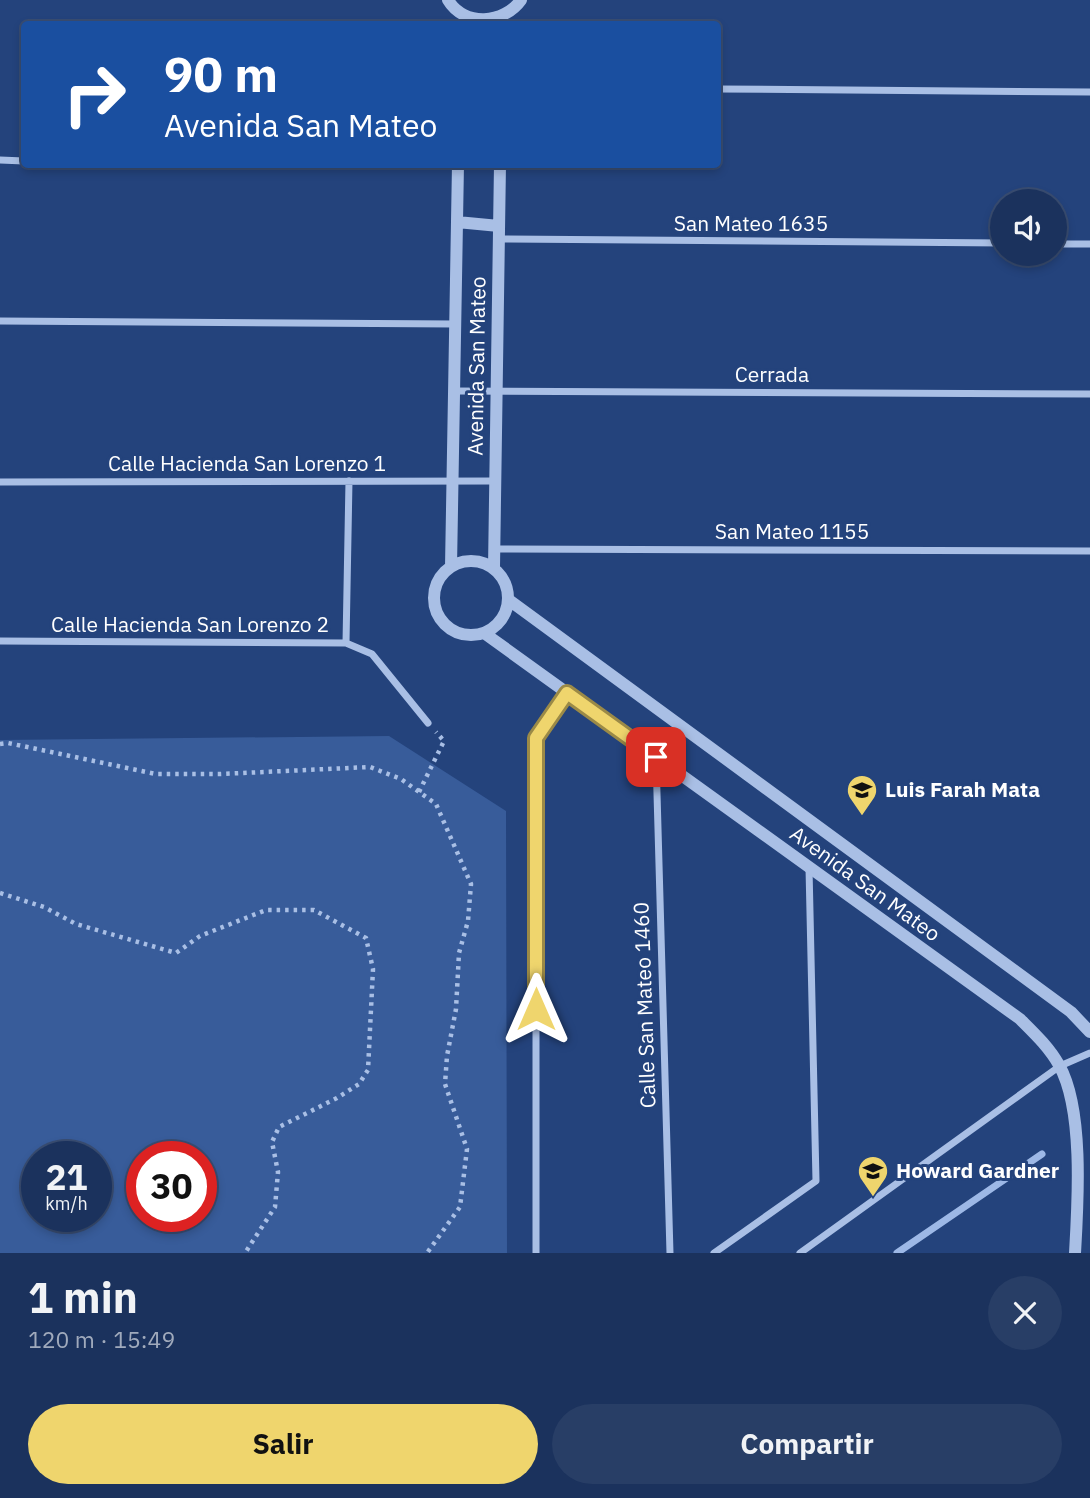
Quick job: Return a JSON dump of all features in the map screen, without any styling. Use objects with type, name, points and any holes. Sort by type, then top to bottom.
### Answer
[{"type":"street","points":[[447,0],[462,20],[501,21],[521,0]]},
{"type":"street","points":[[721,89],[1090,92]]},
{"type":"street","points":[[0,160],[21,161]]},
{"type":"street","name":"Avenida San Mateo","points":[[458,168],[451,567],[441,577],[436,589],[434,602],[438,615],[446,625],[457,632],[471,635],[484,633],[1020,1019],[1036,1034],[1060,1066],[1073,1107],[1084,1204],[1076,1253]]},
{"type":"street","name":"Avenida San Mateo","points":[[500,168],[494,568],[507,587],[509,600],[1071,1012],[1090,1032]]},
{"type":"street","points":[[457,222],[499,226]]},
{"type":"street","name":"San Mateo 1635","points":[[499,239],[990,243]]},
{"type":"street","points":[[1067,244],[1090,244]]},
{"type":"street","points":[[0,321],[455,324]]},
{"type":"street","name":"Cerrada","points":[[454,391],[1090,394]]},
{"type":"street","points":[[345,643],[349,481]]},
{"type":"street","name":"Calle Hacienda San Lorenzo 1","points":[[0,482],[495,481]]},
{"type":"street","name":"San Mateo 1155","points":[[494,549],[1090,551]]},
{"type":"street","points":[[451,567],[472,561],[494,568]]},
{"type":"street","points":[[484,633],[496,625],[505,614],[509,600]]},
{"type":"street","name":"Calle Hacienda San Lorenzo 2","points":[[0,641],[345,643],[372,654],[428,723]]},
{"type":"street","points":[[536,1253],[536,738],[567,693]]},
{"type":"street","name":"Calle San Mateo 1460","points":[[656,757],[670,1253]]},
{"type":"street","points":[[714,1253],[816,1181],[809,868]]},
{"type":"street","points":[[800,1253],[1060,1066],[1090,1054]]},
{"type":"path","points":[[419,792],[444,741],[428,723]]},
{"type":"path","points":[[0,744],[8,743],[156,774],[221,774],[370,767],[401,779],[436,804],[471,884],[468,921],[459,953],[456,1009],[447,1055],[445,1084],[467,1149],[460,1207],[427,1253]]},
{"type":"path","points":[[0,893],[44,907],[76,924],[176,953],[200,936],[266,910],[314,910],[366,938],[373,969],[368,1070],[359,1084],[279,1127],[272,1142],[278,1172],[275,1207],[246,1253]]},
{"type":"shaded area","points":[[389,736],[506,811],[507,1253],[0,1253],[0,740]]},
{"type":"waterway","points":[[897,1253],[1042,1154]]},
{"type":"place","name":"Luis Farah Mata","points":[[862,817]]},
{"type":"place","name":"Howard Gardner","points":[[873,1198]]},
{"type":"route","points":[[536,1009],[536,738],[567,693],[656,757]]}]
